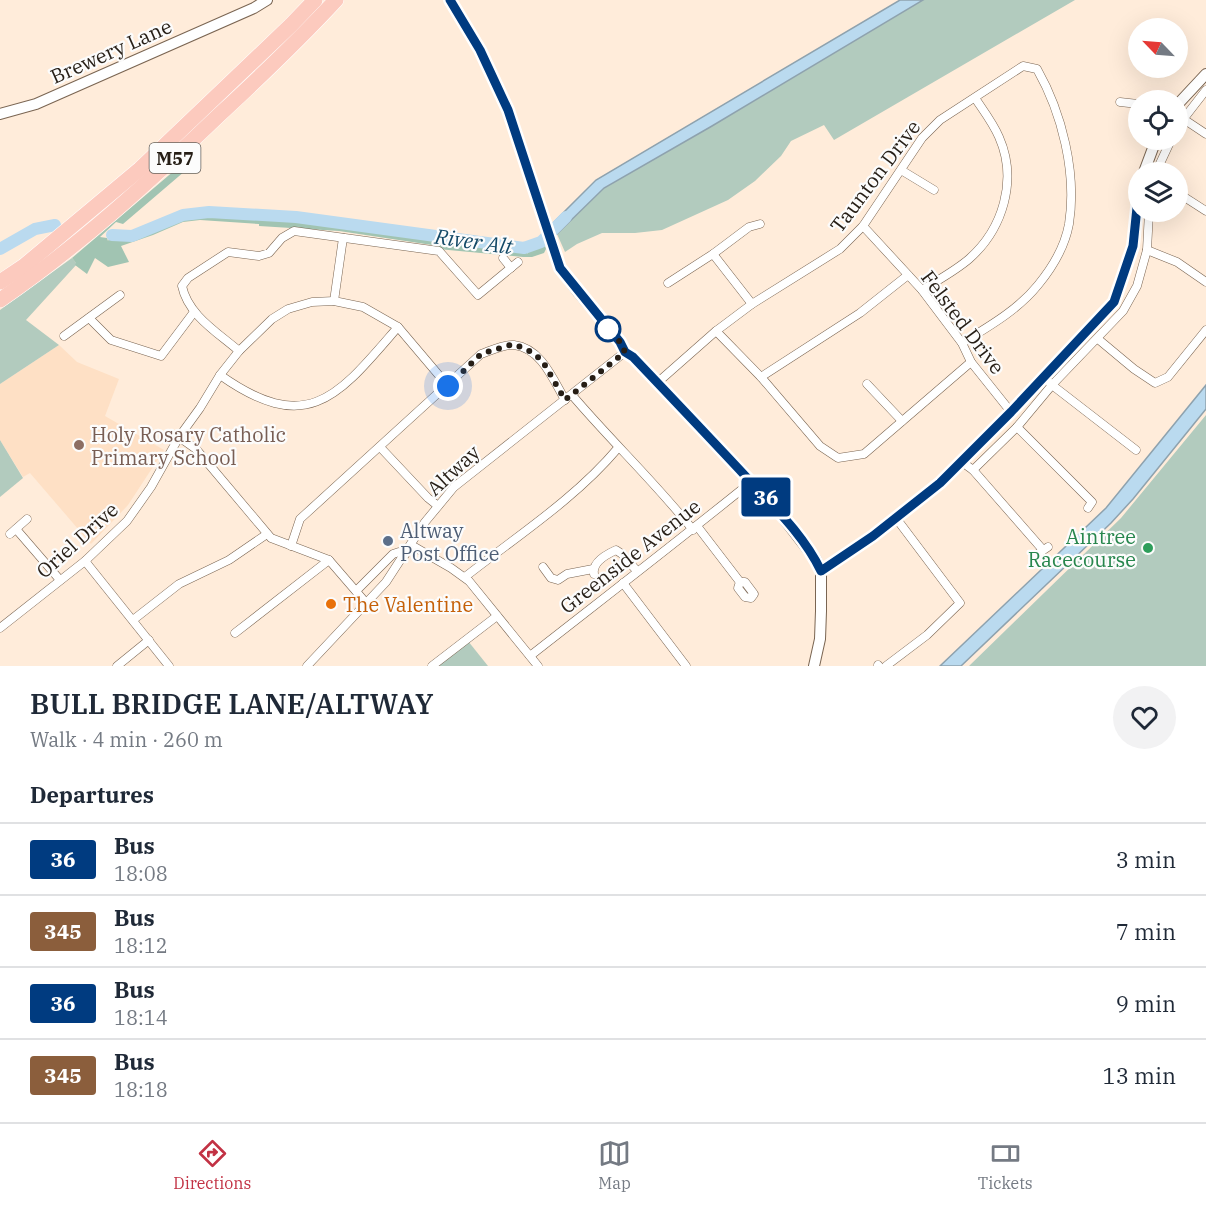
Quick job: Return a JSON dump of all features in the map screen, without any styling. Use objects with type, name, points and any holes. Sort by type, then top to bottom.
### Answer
[{"type":"highway","name":"M57","points":[[0,282],[24,266],[140,169],[315,0]]},
{"type":"highway","name":"M57","points":[[0,300],[35,276],[153,178],[304,34],[336,0]]},
{"type":"street","name":"Brewery Lane","points":[[0,114],[36,104],[254,9],[267,0]]},
{"type":"street","points":[[450,0],[480,50],[508,110],[551,243],[565,276],[620,342],[625,352],[793,528],[821,571],[820,639],[814,666]]},
{"type":"street","name":"Taunton Drive","points":[[657,383],[716,331],[752,304],[840,249],[863,226],[922,138],[940,120],[1023,66],[1037,69],[1048,89],[1068,158],[1069,224],[1059,252],[1037,286],[1014,309],[962,343]]},
{"type":"street","points":[[1188,93],[1206,74]]},
{"type":"street","points":[[1188,112],[1206,90]]},
{"type":"street","points":[[922,290],[969,260],[992,235],[1004,210],[1007,182],[1006,158],[999,138],[975,98]]},
{"type":"street","points":[[1120,102],[1128,103]]},
{"type":"street","points":[[1188,126],[1206,134]]},
{"type":"street","points":[[901,170],[934,190]]},
{"type":"street","points":[[1188,199],[1206,211]]},
{"type":"street","points":[[821,571],[873,536],[940,483],[1011,412],[1114,302],[1133,246],[1136,222]]},
{"type":"street","points":[[973,470],[1017,427],[1128,303],[1137,286],[1147,250],[1148,222]]},
{"type":"street","points":[[668,283],[713,254],[748,227],[760,224]]},
{"type":"street","name":"Felsted Drive","points":[[863,226],[922,290],[962,343],[971,362],[1011,412]]},
{"type":"street","points":[[239,351],[194,312],[184,298],[182,286],[188,278],[228,252],[259,256],[269,253],[282,238],[294,231],[439,251],[478,296],[518,262]]},
{"type":"street","points":[[334,301],[343,238]]},
{"type":"street","points":[[1147,250],[1177,262],[1206,282]]},
{"type":"street","points":[[713,254],[752,304]]},
{"type":"street","points":[[503,258],[511,268]]},
{"type":"street","points":[[761,377],[860,313],[908,275]]},
{"type":"street","points":[[64,336],[120,295]]},
{"type":"street","name":"Oriel Drive","points":[[0,628],[85,561],[127,521],[151,487],[179,436],[200,408],[220,375],[239,351],[272,319],[288,309],[312,302],[334,301],[363,307],[398,327],[448,386]]},
{"type":"street","points":[[89,318],[111,340],[161,356],[194,312]]},
{"type":"street","points":[[220,375],[259,399],[286,406],[308,405],[330,396],[349,381],[398,327]]},
{"type":"street","points":[[1098,339],[1155,383],[1168,377],[1206,330]]},
{"type":"street","points":[[716,331],[761,377],[820,446],[838,458],[864,454],[971,362]]},
{"type":"street","points":[[291,546],[300,519],[481,354],[513,344],[528,350],[542,360],[568,397],[649,478],[740,582]]},
{"type":"street","name":"Altway","points":[[307,666],[386,582],[438,506],[457,485],[625,352]]},
{"type":"street","points":[[1044,377],[1052,386],[1136,450]]},
{"type":"street","points":[[867,384],[902,421]]},
{"type":"street","points":[[1017,427],[1092,502],[1088,508]]},
{"type":"street","points":[[179,436],[196,448],[271,538],[329,560],[367,604]]},
{"type":"street","points":[[380,447],[438,506]]},
{"type":"street","points":[[465,577],[575,492],[601,469],[618,448]]},
{"type":"street","points":[[962,462],[973,470],[1043,551]]},
{"type":"street","name":"Greenside Avenue","points":[[530,656],[751,482]]},
{"type":"street","points":[[881,666],[927,635],[960,603],[896,518]]},
{"type":"street","points":[[27,519],[13,531],[60,580]]},
{"type":"street","points":[[134,620],[179,584],[229,560],[267,534]]},
{"type":"street","points":[[411,545],[465,577],[538,666]]},
{"type":"street","points":[[543,567],[551,578],[558,580],[567,574],[594,571],[596,563],[616,550],[637,571]]},
{"type":"street","points":[[356,591],[393,554],[399,552],[405,555]]},
{"type":"street","points":[[235,633],[329,560]]},
{"type":"street","points":[[85,561],[169,666]]},
{"type":"street","points":[[623,583],[686,666]]},
{"type":"street","points":[[432,666],[497,616]]},
{"type":"street","points":[[117,666],[149,640]]},
{"type":"shaded area","name":"Holy Rosary Catholic Primary School","points":[[59,345],[77,362],[119,379],[105,416],[164,450],[128,505],[91,544],[30,473],[23,477],[0,440],[0,384]]},
{"type":"green space","points":[[923,0],[1075,0],[834,140],[824,125],[791,141],[781,156],[755,181],[728,200],[662,230],[602,233],[565,252],[557,234],[604,188]]},
{"type":"green space","points":[[189,158],[194,163],[123,224],[116,222],[100,237],[107,238],[108,241],[109,239],[136,238],[186,217],[218,215],[317,223],[457,242],[458,246],[459,242],[525,250],[528,254],[527,249],[544,242],[546,249],[544,253],[523,257],[438,249],[432,245],[339,231],[200,220],[183,222],[121,246],[129,262],[108,267],[95,258],[87,274],[75,265],[72,258]]},
{"type":"green space","points":[[72,258],[77,264],[26,320],[59,345],[0,384],[0,310]]},
{"type":"green space","name":"Aintree Racecourse","points":[[1206,415],[1206,666],[969,666],[1121,518]]},
{"type":"green space","points":[[0,440],[23,478],[0,497]]},
{"type":"green space","points":[[468,641],[488,666],[435,666]]},
{"type":"water","points":[[900,0],[923,0],[604,188],[557,234],[553,223],[596,180]]},
{"type":"water","points":[[1206,385],[1206,409],[1111,523],[961,666],[940,666],[1106,508]]},
{"type":"waterway","name":"River Alt","points":[[112,235],[132,236],[183,215],[209,212],[296,217],[524,248],[541,242],[566,217]]},
{"type":"waterway","name":"River Alt","points":[[0,249],[35,229],[55,225]]},
{"type":"bus line","name":"36","points":[[450,0],[468,26],[508,110],[554,252],[565,276],[620,342],[625,352],[633,357],[783,516],[809,550],[821,571],[873,536],[940,483],[1011,412],[1114,302],[1133,246],[1136,222]]},
{"type":"place","name":"Holy Rosary Catholic Primary School","points":[[79,445]]},
{"type":"place","name":"Altway Post Office","points":[[388,541]]},
{"type":"place","name":"Aintree Racecourse","points":[[1148,548]]},
{"type":"place","name":"The Valentine","points":[[331,604]]},
{"type":"route","points":[[448,386],[481,354],[513,344],[528,350],[542,360],[565,400],[625,352],[607,327],[608,329]]}]
